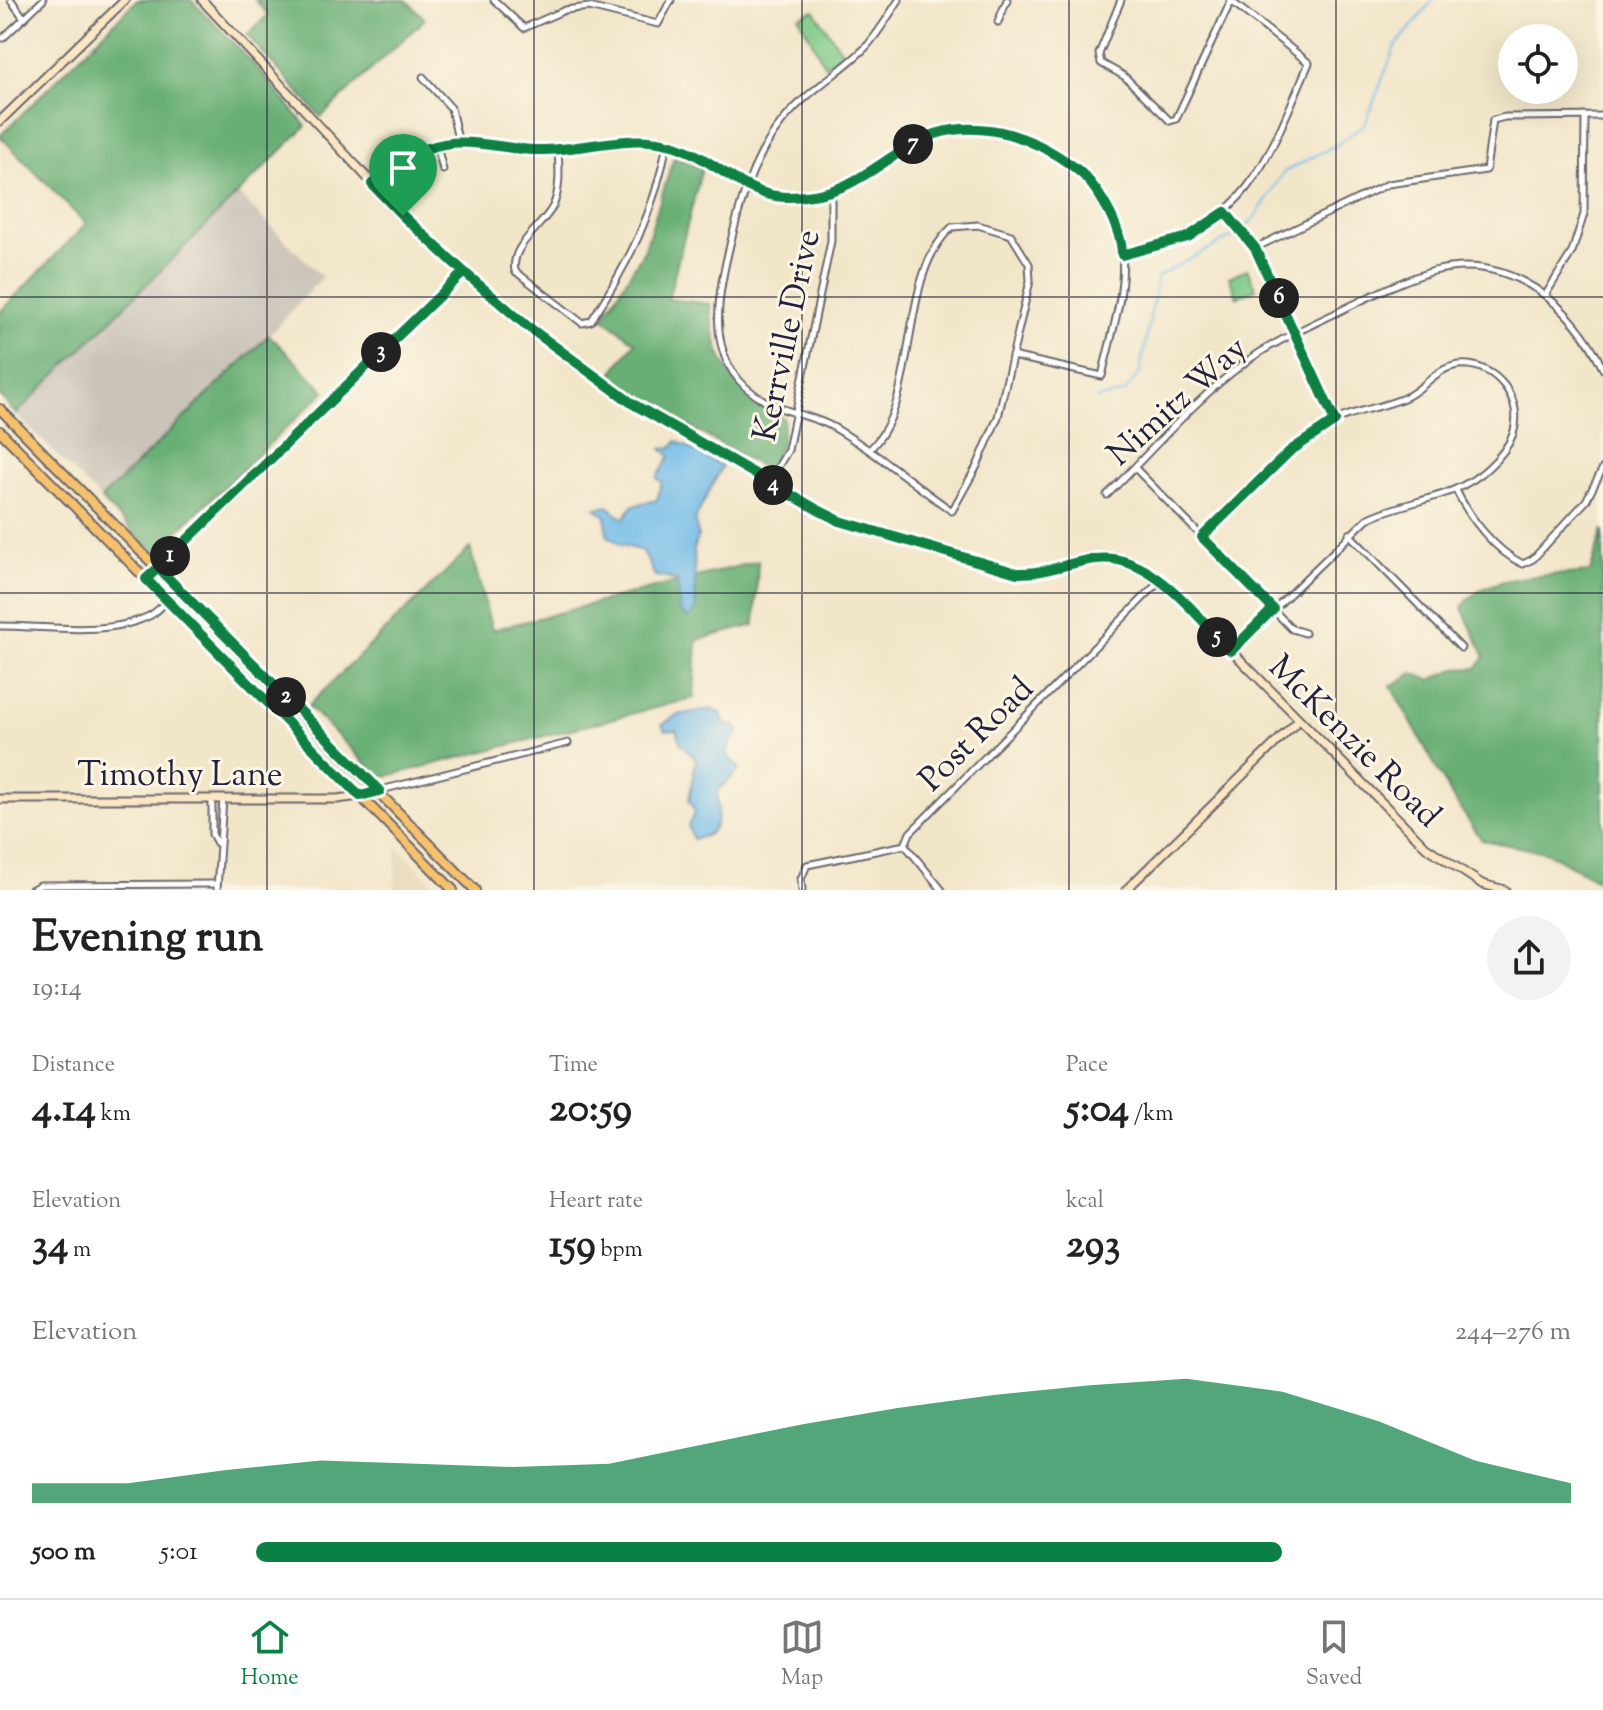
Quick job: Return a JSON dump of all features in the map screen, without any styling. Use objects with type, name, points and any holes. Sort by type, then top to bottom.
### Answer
[{"type":"main road","points":[[0,409],[475,890]]},
{"type":"main road","points":[[0,431],[453,890]]},
{"type":"main road","points":[[39,472],[51,461]]},
{"type":"street","points":[[11,0],[24,18]]},
{"type":"street","points":[[3,38],[43,0]]},
{"type":"street","points":[[0,121],[125,0]]},
{"type":"street","name":"McKenzie Road","points":[[202,0],[372,184],[464,272],[537,334],[633,404],[840,521],[930,545],[1000,570],[1036,573],[1101,558],[1132,562],[1159,581],[1426,847],[1482,884],[1505,890]]},
{"type":"street","points":[[494,0],[524,28],[565,10],[588,4],[658,24],[671,0]]},
{"type":"street","points":[[869,450],[879,441],[894,404],[930,253],[952,227],[978,225],[1011,235],[1022,248],[1030,281],[998,417],[977,466],[952,511],[869,450],[823,422],[764,400],[737,376],[718,333],[715,318],[744,186],[779,125],[806,94],[864,49],[899,0]]},
{"type":"street","points":[[998,22],[1007,0]]},
{"type":"street","points":[[1121,0],[1099,54],[1101,63],[1124,76],[1170,121],[1176,119],[1188,95],[1230,0],[1309,63],[1268,157],[1238,200],[1188,237],[1122,255]]},
{"type":"street","points":[[423,77],[451,108],[459,144]]},
{"type":"street","points":[[1546,294],[1572,252],[1582,224],[1586,193],[1585,116]]},
{"type":"street","points":[[1255,248],[1388,184],[1486,170],[1493,120],[1505,117],[1603,116]]},
{"type":"street","points":[[372,184],[396,163],[437,146],[459,144],[537,151],[618,140],[667,144],[711,161],[744,186],[784,197],[831,193],[872,173],[908,146],[932,137],[980,129],[1019,135],[1048,148],[1080,171],[1114,225],[1122,255],[1123,286],[1102,376],[1012,356]]},
{"type":"street","points":[[558,149],[559,173],[553,206],[520,248],[514,266],[536,289],[582,323],[591,321],[628,265],[660,180],[667,144]]},
{"type":"street","points":[[437,146],[443,170]]},
{"type":"street","name":"Kerrville Drive","points":[[769,482],[788,450],[831,241],[831,193]]},
{"type":"street","points":[[1225,212],[1255,248],[1335,421]]},
{"type":"street","name":"Nimitz Way","points":[[1107,495],[1223,381],[1295,332],[1402,281],[1436,271],[1456,268],[1497,273],[1546,294],[1569,313],[1590,341],[1603,369]]},
{"type":"street","points":[[146,579],[464,272]]},
{"type":"street","points":[[1202,537],[1290,451],[1335,421],[1412,394],[1441,370],[1461,365],[1473,367],[1497,377],[1510,393],[1516,413],[1513,433],[1504,451],[1486,470],[1438,498],[1391,507],[1367,519],[1231,651]]},
{"type":"street","points":[[1135,468],[1292,629],[1305,633]]},
{"type":"street","points":[[1456,490],[1474,520],[1512,558],[1523,564],[1541,550],[1586,501],[1603,468]]},
{"type":"street","points":[[1349,534],[1461,648]]},
{"type":"street","name":"Post Road","points":[[905,845],[910,833],[1159,581]]},
{"type":"street","points":[[0,626],[102,626],[135,621],[154,613],[179,589]]},
{"type":"street","points":[[1126,890],[1299,720]]},
{"type":"street","points":[[360,796],[568,743]]},
{"type":"street","name":"Timothy Lane","points":[[0,799],[360,796]]},
{"type":"street","points":[[212,799],[212,834],[218,844]]},
{"type":"street","points":[[31,890],[40,885],[217,887],[223,799]]},
{"type":"street","points":[[802,890],[802,872],[807,865],[905,845],[942,890]]},
{"type":"shaded area","points":[[237,193],[322,277],[269,335],[101,499],[16,414]]},
{"type":"shaded area","points":[[396,845],[440,890],[395,890]]},
{"type":"green space","points":[[137,0],[191,0],[251,61],[306,126],[16,414],[0,396],[0,312],[86,224],[0,136]]},
{"type":"green space","points":[[255,0],[406,0],[425,19],[321,117],[247,35],[268,15]]},
{"type":"green space","points":[[814,10],[843,53],[825,66],[799,17]]},
{"type":"green space","points":[[674,157],[702,168],[668,299],[710,304],[716,343],[730,372],[752,396],[784,419],[781,444],[771,466],[763,468],[658,409],[610,376],[635,342],[603,318],[644,251]]},
{"type":"green space","points":[[1247,269],[1256,289],[1237,297],[1229,277]]},
{"type":"green space","points":[[269,335],[325,391],[154,553],[101,499]]},
{"type":"green space","points":[[1603,529],[1603,883],[1546,852],[1482,840],[1453,798],[1391,686],[1413,673],[1430,680],[1455,669],[1477,668],[1485,657],[1462,608],[1486,587],[1502,582],[1590,572]]},
{"type":"green space","points":[[470,548],[492,630],[758,561],[755,625],[697,640],[694,698],[380,778],[308,706]]},
{"type":"water","points":[[677,441],[722,466],[695,519],[698,536],[694,549],[696,609],[689,618],[680,611],[677,580],[655,576],[643,551],[621,545],[607,535],[606,516],[595,508],[608,506],[624,519],[632,506],[657,500],[662,482],[657,478],[670,456],[662,449],[672,447]]},
{"type":"water","points":[[712,709],[721,713],[725,724],[735,726],[739,731],[730,743],[727,755],[740,769],[717,791],[718,815],[714,828],[702,837],[693,839],[688,826],[695,812],[689,800],[696,759],[681,744],[676,730],[665,730],[662,725],[677,715]]},
{"type":"waterway","points":[[1243,228],[1254,219],[1284,172],[1336,145],[1365,124],[1395,47],[1433,0]]},
{"type":"waterway","points":[[1096,399],[1125,393],[1140,372],[1158,276],[1237,234]]},
{"type":"route","points":[[403,216],[372,184],[396,163],[417,152],[446,143],[537,151],[618,140],[650,141],[673,145],[711,161],[754,191],[784,197],[838,191],[872,173],[908,146],[955,130],[980,129],[998,130],[1031,140],[1080,171],[1114,225],[1122,255],[1162,247],[1188,237],[1225,212],[1255,248],[1335,421],[1290,451],[1202,537],[1273,609],[1231,651],[1159,581],[1132,562],[1101,558],[1036,573],[1017,573],[840,521],[633,404],[578,366],[464,272],[158,568],[380,791],[360,796],[146,579],[464,272],[403,216]]}]
